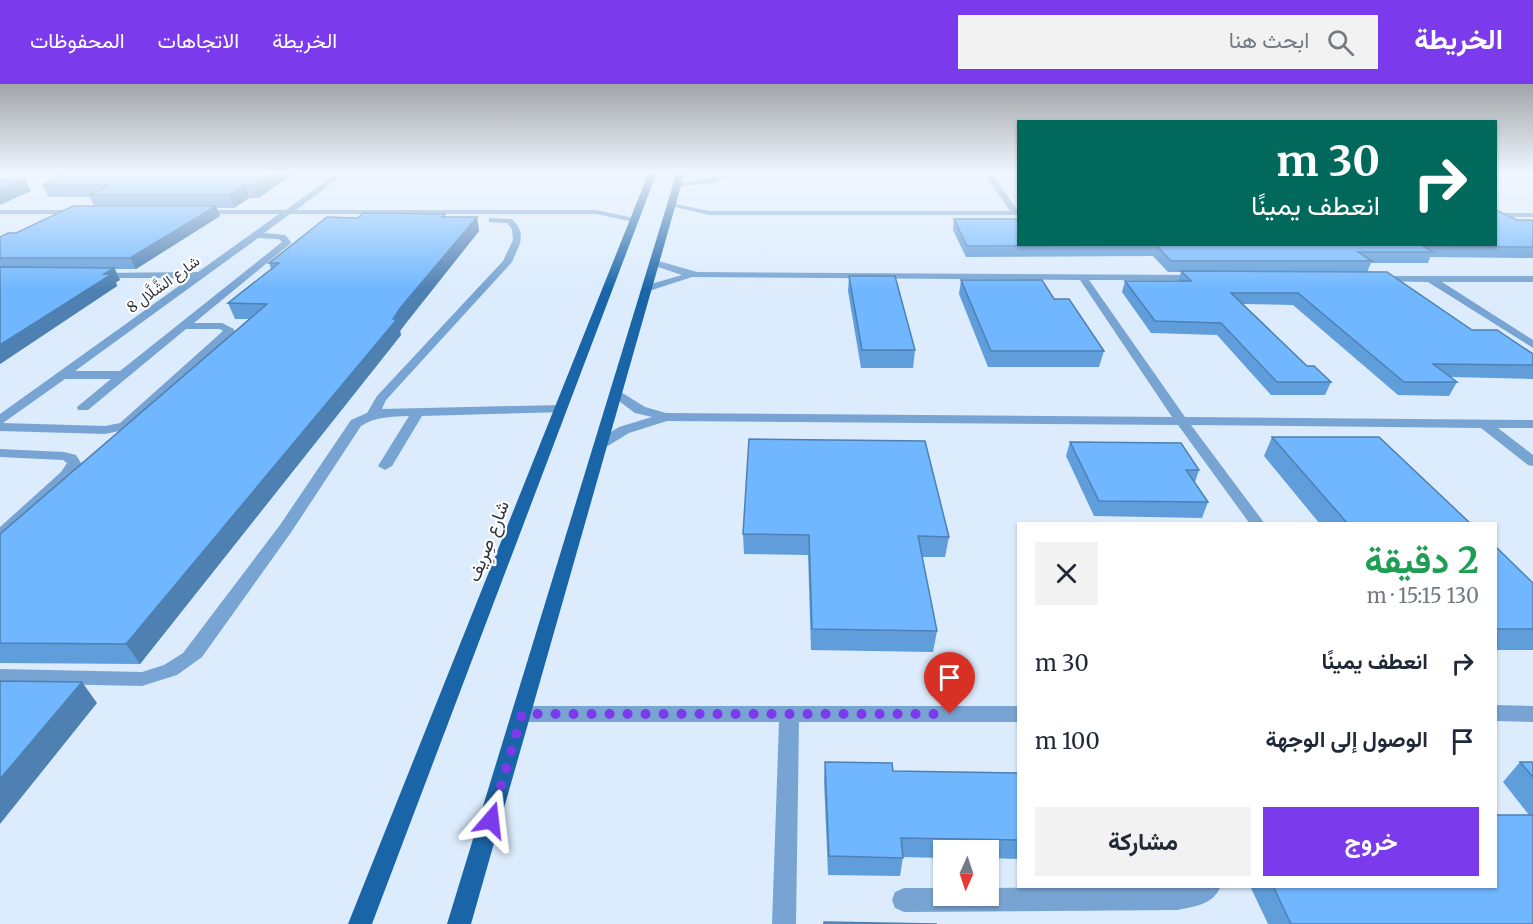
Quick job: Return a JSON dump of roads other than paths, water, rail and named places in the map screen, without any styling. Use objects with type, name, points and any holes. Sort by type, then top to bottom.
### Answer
[{"type":"main road","name":"شارع صِرِيف","points":[[360,924],[560,410],[632,211]]},
{"type":"main road","points":[[459,924],[655,263],[676,211]]},
{"type":"street","points":[[184,212],[606,211]]},
{"type":"street","points":[[596,212],[606,211]]},
{"type":"street","points":[[0,212],[92,212]]},
{"type":"street","name":"شارع الشَّلَّال 8","points":[[1,420],[288,212]]},
{"type":"street","points":[[367,221],[374,212]]},
{"type":"street","points":[[457,221],[464,213]]},
{"type":"street","points":[[675,216],[709,213],[1017,213]]},
{"type":"street","points":[[675,216],[709,213]]},
{"type":"street","points":[[1497,215],[1533,215]]},
{"type":"street","points":[[329,222],[494,219],[509,222],[518,233],[515,247],[501,270],[381,399],[373,414]]},
{"type":"street","points":[[83,407],[287,242],[282,237],[256,236]]},
{"type":"street","points":[[655,263],[697,275]]},
{"type":"street","points":[[83,275],[202,275]]},
{"type":"street","points":[[648,288],[670,280],[697,275],[1211,278]]},
{"type":"street","points":[[1083,278],[1182,422],[1257,522]]},
{"type":"street","points":[[1362,279],[1533,279]]},
{"type":"street","points":[[1431,279],[1533,345]]},
{"type":"street","points":[[1,420],[105,430],[124,426],[230,331],[227,327],[183,326]]},
{"type":"street","points":[[64,375],[123,375]]},
{"type":"street","points":[[616,393],[640,410],[665,417],[1533,424]]},
{"type":"street","points":[[0,676],[142,679],[155,677],[178,667],[195,652],[286,528],[356,423],[373,414],[560,410]]},
{"type":"street","points":[[385,466],[418,412]]},
{"type":"street","points":[[601,444],[630,428],[665,417]]},
{"type":"street","points":[[1485,424],[1533,462]]},
{"type":"street","points":[[0,453],[64,456],[71,458],[74,463],[67,475],[0,535]]},
{"type":"street","points":[[1497,713],[1533,714]]},
{"type":"street","points":[[522,714],[1017,714]]},
{"type":"street","points":[[784,924],[789,714]]},
{"type":"street","points":[[904,900],[1178,898],[1201,893],[1207,888]]}]
